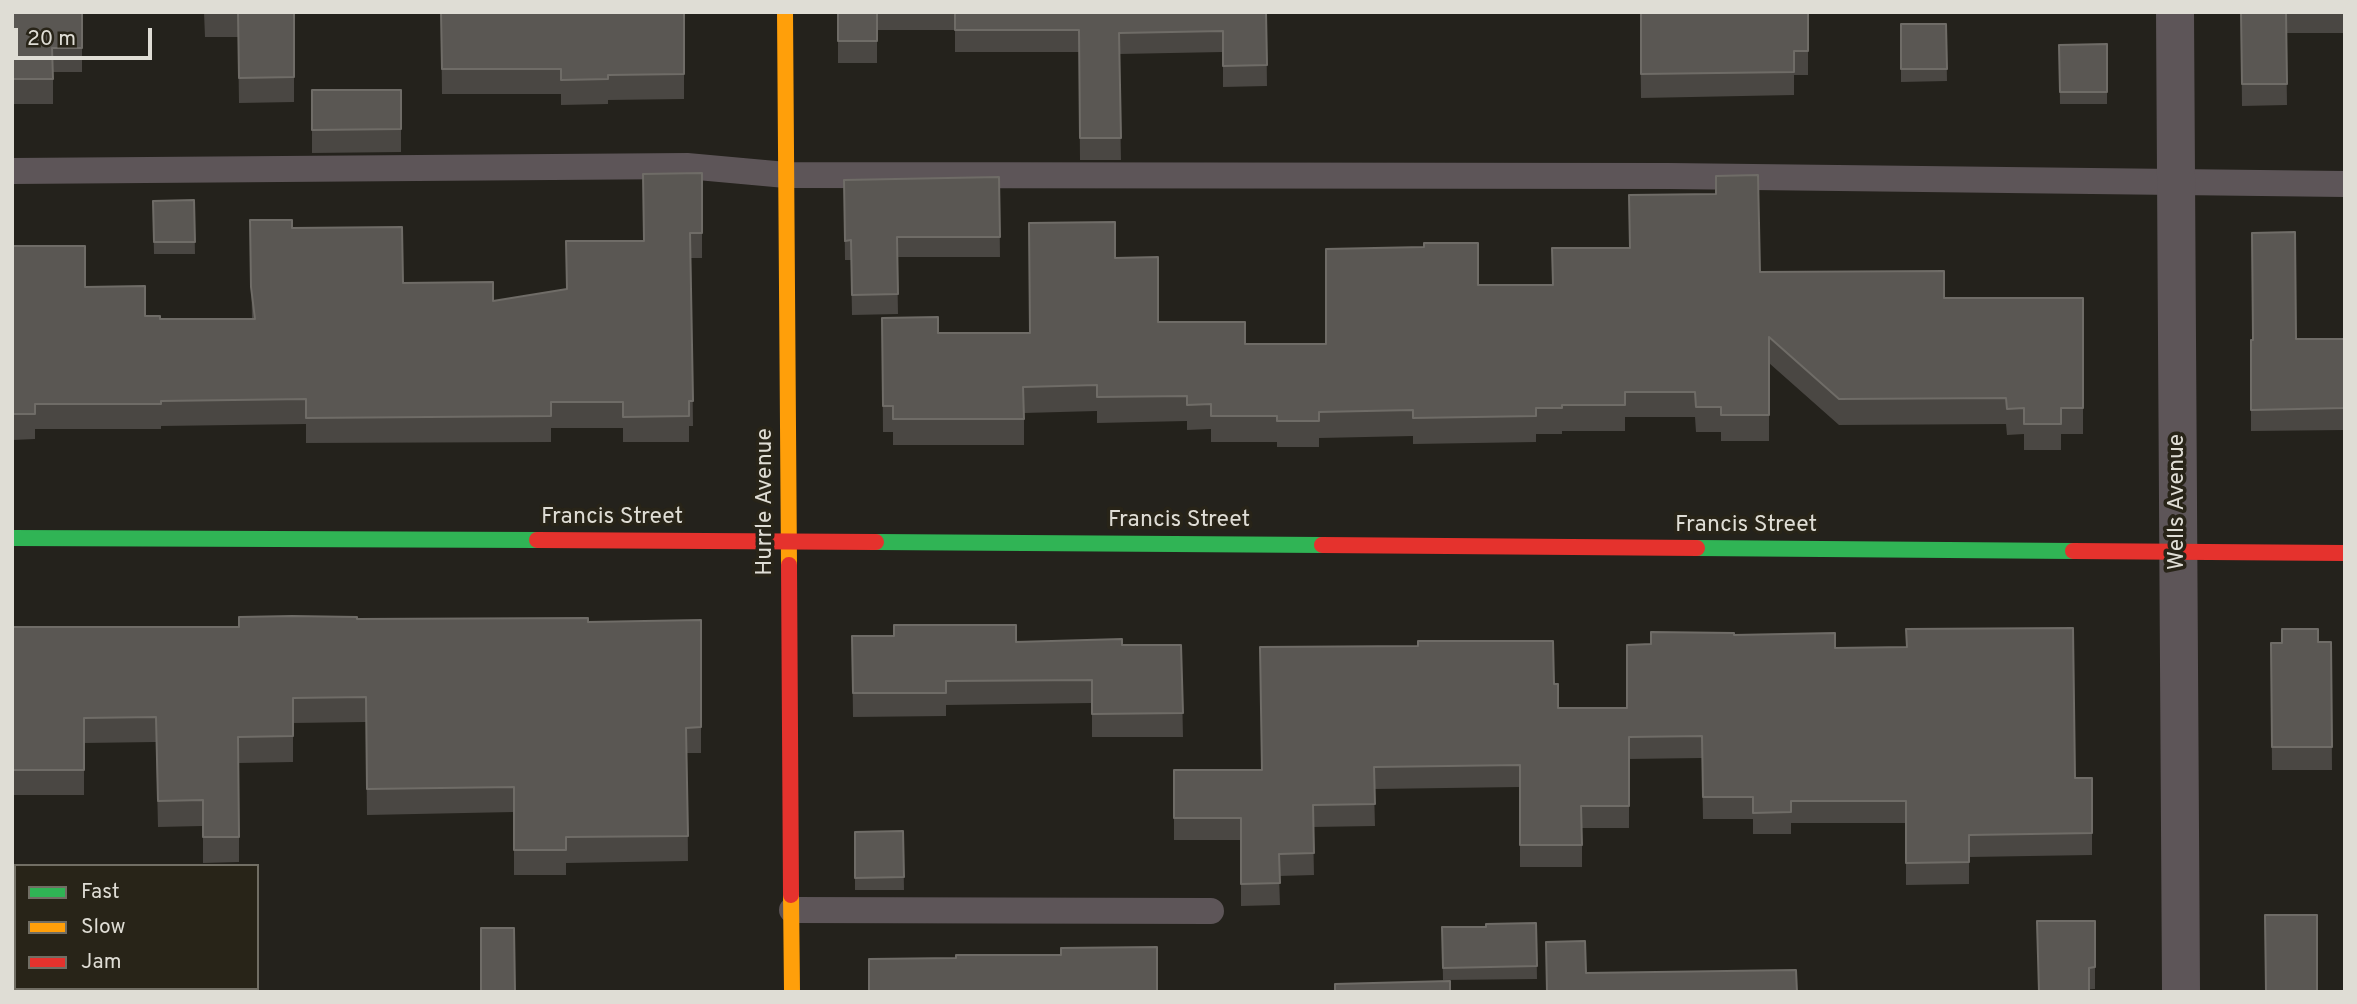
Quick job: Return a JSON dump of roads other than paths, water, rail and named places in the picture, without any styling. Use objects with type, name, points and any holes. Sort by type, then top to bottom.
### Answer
[{"type":"street","name":"Hurrle Avenue","points":[[785,12],[792,992]]},
{"type":"street","name":"Wells Avenue","points":[[2175,12],[2181,992]]},
{"type":"street","name":"Francis Street","points":[[12,538],[2345,553]]},
{"type":"lane","points":[[12,171],[687,166],[786,175],[1682,176],[2345,184]]},
{"type":"lane","points":[[792,910],[1211,911]]}]
